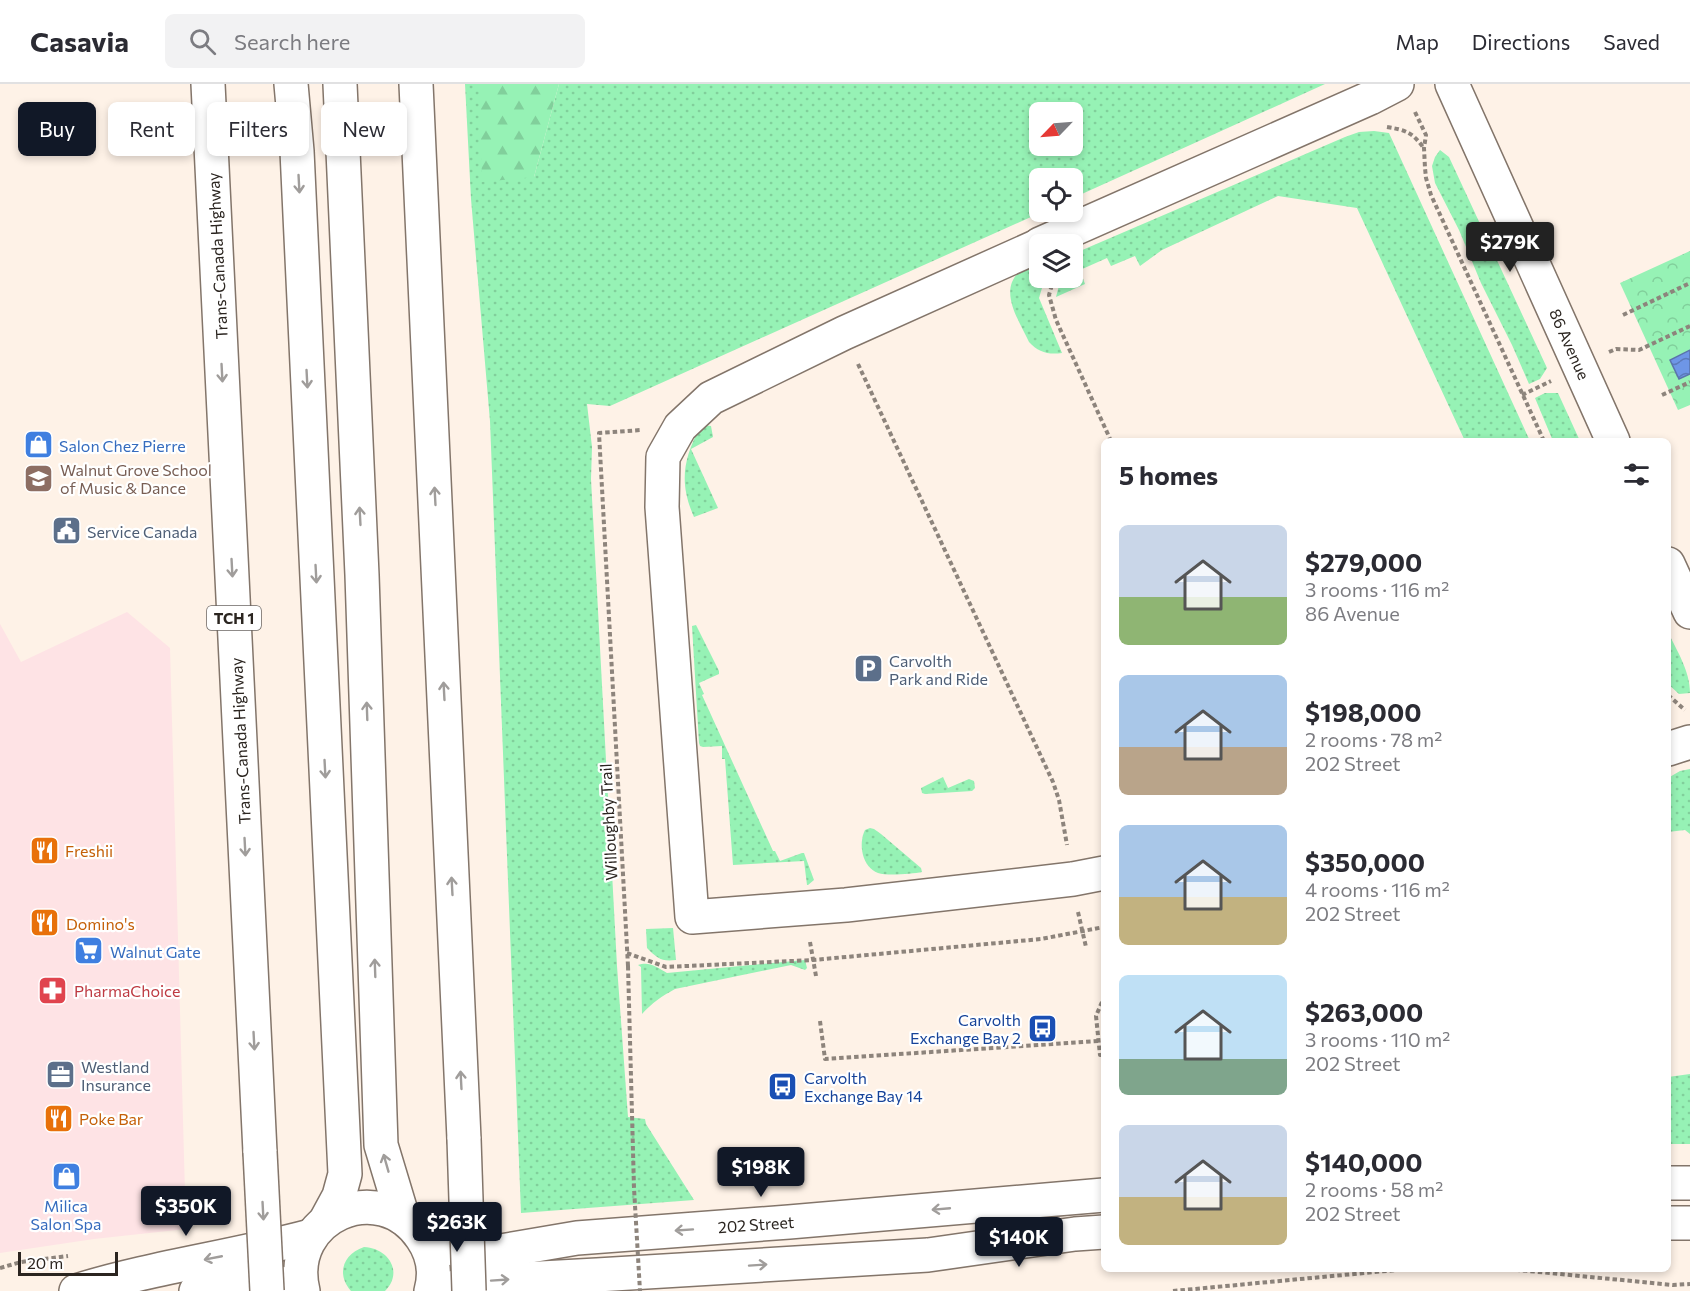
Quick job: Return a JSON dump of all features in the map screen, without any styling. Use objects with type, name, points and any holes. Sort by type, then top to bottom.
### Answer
[{"type":"main road","name":"Trans-Canada Highway","points":[[208,84],[267,1291]]},
{"type":"main road","points":[[291,84],[298,163],[345,1174],[339,1196],[301,1260],[299,1277],[303,1291]]},
{"type":"main road","points":[[340,84],[362,564],[381,1145],[409,1223],[427,1245],[432,1258],[434,1272],[431,1291]]},
{"type":"main road","points":[[416,84],[469,1291]]},
{"type":"main road","name":"86 Avenue","points":[[1452,84],[1612,438]]},
{"type":"main road","points":[[1063,234],[1370,98],[1404,94]]},
{"type":"main road","points":[[1029,249],[844,333],[711,398],[680,427],[663,457],[662,507],[692,917],[846,905],[1089,876]]},
{"type":"main road","points":[[1671,571],[1690,612]]},
{"type":"main road","points":[[1671,748],[1690,742]]},
{"type":"main road","points":[[1671,1183],[1690,1184]]},
{"type":"main road","name":"202 Street","points":[[318,1228],[345,1210],[365,1207],[388,1210],[450,1248],[477,1255],[577,1238],[1101,1195]]},
{"type":"main road","points":[[1671,1223],[1690,1223]]},
{"type":"main road","points":[[76,1291],[100,1283],[183,1264],[269,1247],[318,1228]]},
{"type":"main road","points":[[444,1291],[469,1281],[928,1255],[1101,1232]]},
{"type":"main road","points":[[196,1291],[245,1279],[280,1283],[291,1291]]},
{"type":"path","points":[[1404,94],[1426,135],[1425,168],[1431,195],[1543,438]]},
{"type":"path","points":[[1623,315],[1690,283]]},
{"type":"path","points":[[1051,288],[1049,295],[1056,320],[1110,438]]},
{"type":"path","points":[[1605,354],[1616,349],[1638,350],[1690,326]]},
{"type":"path","points":[[844,333],[1053,782],[1089,876],[1081,931],[1086,947]]},
{"type":"path","points":[[1522,395],[1550,381]]},
{"type":"path","points":[[1662,395],[1690,382]]},
{"type":"path","name":"Willoughby Trail","points":[[640,1291],[634,1188],[628,966],[599,433],[680,427]]},
{"type":"path","points":[[1671,697],[1684,708]]},
{"type":"path","points":[[627,953],[666,967],[801,960],[1041,939],[1101,928]]},
{"type":"path","points":[[1101,1004],[1096,1016],[1101,1055]]},
{"type":"path","points":[[820,1021],[825,1059],[1098,1041]]},
{"type":"path","points":[[0,1268],[21,1262]]},
{"type":"path","points":[[1173,1291],[1375,1272]]},
{"type":"path","points":[[1539,1272],[1673,1285],[1690,1284]]},
{"type":"shaded area","name":"Walnut Gate","points":[[127,612],[170,648],[186,1229],[94,1239],[0,1253],[0,624],[21,662]]},
{"type":"green space","points":[[465,84],[479,84],[534,177],[559,84],[1325,84],[1083,193],[1083,168],[1029,168],[1029,218],[610,406],[587,404],[592,447],[591,479],[617,966],[628,1117],[645,1119],[694,1200],[521,1213],[490,421],[471,199]]},
{"type":"green space","points":[[479,84],[559,84],[534,177],[482,182]]},
{"type":"green space","points":[[1359,132],[1389,133],[1529,438],[1464,438],[1357,208],[1278,196],[1162,250],[1140,266],[1135,256],[1111,266],[1107,258],[1083,269],[1083,250]]},
{"type":"green space","points":[[1440,150],[1449,157],[1547,368],[1540,379],[1529,384],[1481,283],[1459,230],[1435,183],[1432,166]]},
{"type":"green space","points":[[1690,251],[1690,405],[1678,410],[1620,283]]},
{"type":"green space","points":[[1029,266],[1029,288],[1042,288],[1039,298],[1062,353],[1044,352],[1032,345],[1016,316],[1010,289],[1013,280]]},
{"type":"green space","points":[[1058,288],[1076,288],[1056,297]]},
{"type":"green space","points":[[1545,393],[1558,393],[1579,438],[1552,438],[1535,398]]},
{"type":"green space","points":[[703,425],[711,426],[713,437],[691,449],[718,508],[694,517],[686,493],[685,472],[690,450],[694,439]]},
{"type":"green space","points":[[696,625],[719,671],[719,674],[699,683],[704,694],[702,695],[773,851],[780,861],[804,853],[814,880],[808,885],[804,861],[733,865],[722,746],[703,747],[699,743],[692,626]]},
{"type":"green space","points":[[1671,638],[1685,669],[1689,685],[1690,693],[1679,694],[1671,687]]},
{"type":"green space","points":[[1690,769],[1690,834],[1685,830],[1671,832],[1671,776]]},
{"type":"green space","points":[[943,777],[948,788],[969,779],[974,781],[975,788],[972,791],[922,793],[921,788]]},
{"type":"green space","points":[[870,828],[881,834],[921,868],[922,872],[878,873],[868,866],[863,854],[862,842],[865,830]]},
{"type":"green space","points":[[673,928],[676,960],[660,958],[647,948],[646,929]]},
{"type":"green space","points":[[805,960],[807,968],[805,970],[791,965],[675,989],[657,1000],[642,1014],[641,967],[638,965],[649,964],[667,973]]},
{"type":"green space","points":[[1690,1074],[1690,1144],[1671,1144],[1671,1077]]},
{"type":"green space","points":[[364,1247],[373,1248],[391,1262],[393,1276],[391,1284],[385,1291],[351,1291],[346,1285],[344,1265],[351,1254]]},
{"type":"water","points":[[1690,350],[1690,374],[1679,379],[1670,360]]},
{"type":"place","name":"Salon Chez Pierre","points":[[38,445]]},
{"type":"place","name":"Walnut Grove School of Music & Dance","points":[[39,478]]},
{"type":"place","name":"Service Canada","points":[[66,531]]},
{"type":"place","name":"Carvolth Park and Ride","points":[[868,669]]},
{"type":"place","name":"Freshii","points":[[44,850]]},
{"type":"place","name":"Domino's","points":[[45,923]]},
{"type":"place","name":"Walnut Gate","points":[[89,951]]},
{"type":"place","name":"PharmaChoice","points":[[53,990]]},
{"type":"place","name":"Carvolth Exchange Bay 2","points":[[1042,1028]]},
{"type":"place","name":"Westland Insurance","points":[[60,1075]]},
{"type":"place","name":"Carvolth Exchange Bay 14","points":[[783,1086]]},
{"type":"place","name":"Poke Bar","points":[[58,1118]]},
{"type":"place","name":"Milica Salon Spa","points":[[66,1177]]}]
